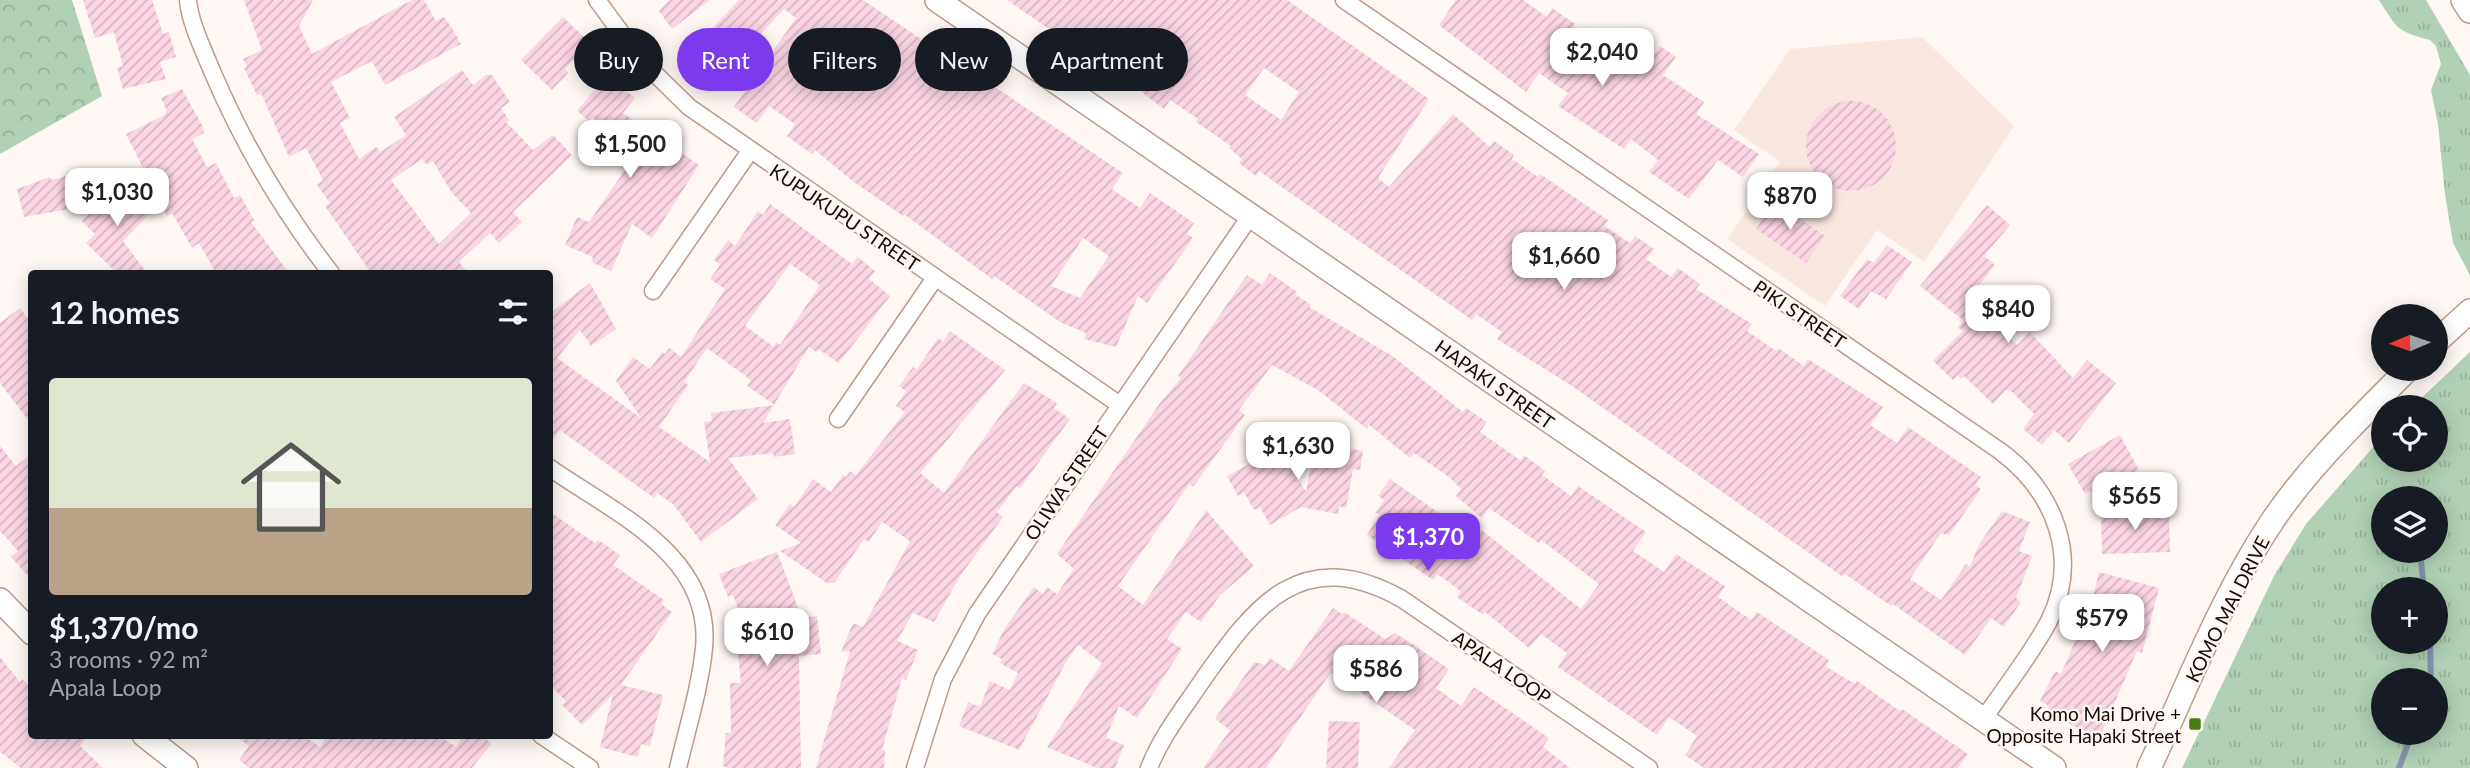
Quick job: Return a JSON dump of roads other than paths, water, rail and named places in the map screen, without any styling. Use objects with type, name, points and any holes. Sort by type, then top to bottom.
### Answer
[{"type":"street","points":[[188,0],[208,62],[243,139],[287,215],[329,270]]},
{"type":"street","name":"KUPUKUPU STREET","points":[[597,0],[641,60],[689,107],[1120,405]]},
{"type":"street","name":"HAPAKI STREET","points":[[937,0],[2054,768]]},
{"type":"street","name":"PIKI STREET","points":[[1344,0],[1977,436],[2027,475],[2039,489],[2056,521],[2063,560],[2063,580],[2049,621],[1983,719]]},
{"type":"street","points":[[2463,0],[2470,11]]},
{"type":"street","points":[[653,291],[750,151]]},
{"type":"street","name":"OLIWA STREET","points":[[915,768],[943,679],[977,614],[1251,215]]},
{"type":"street","points":[[838,419],[935,278]]},
{"type":"street","points":[[2448,331],[2470,311]]},
{"type":"street","name":"KOMO MAI DRIVE","points":[[2149,768],[2238,581],[2274,519],[2320,460],[2395,382]]},
{"type":"street","points":[[553,470],[658,543],[676,558],[693,583],[703,612],[704,648],[678,768]]},
{"type":"street","name":"APALA LOOP","points":[[1149,768],[1177,718],[1254,611],[1277,593],[1294,586],[1333,578],[1366,582],[1402,598],[1649,768]]},
{"type":"street","points":[[0,600],[28,629]]},
{"type":"street","points":[[149,739],[186,768]]},
{"type":"street","points":[[547,739],[590,768]]},
{"type":"waterway","points":[[2421,563],[2423,577]]},
{"type":"waterway","points":[[2430,654],[2431,668]]},
{"type":"waterway","points":[[2399,768],[2408,745]]},
{"type":"place","name":"Komo Mai Drive + Opposite Hapaki Street","points":[[2195,724]]}]
